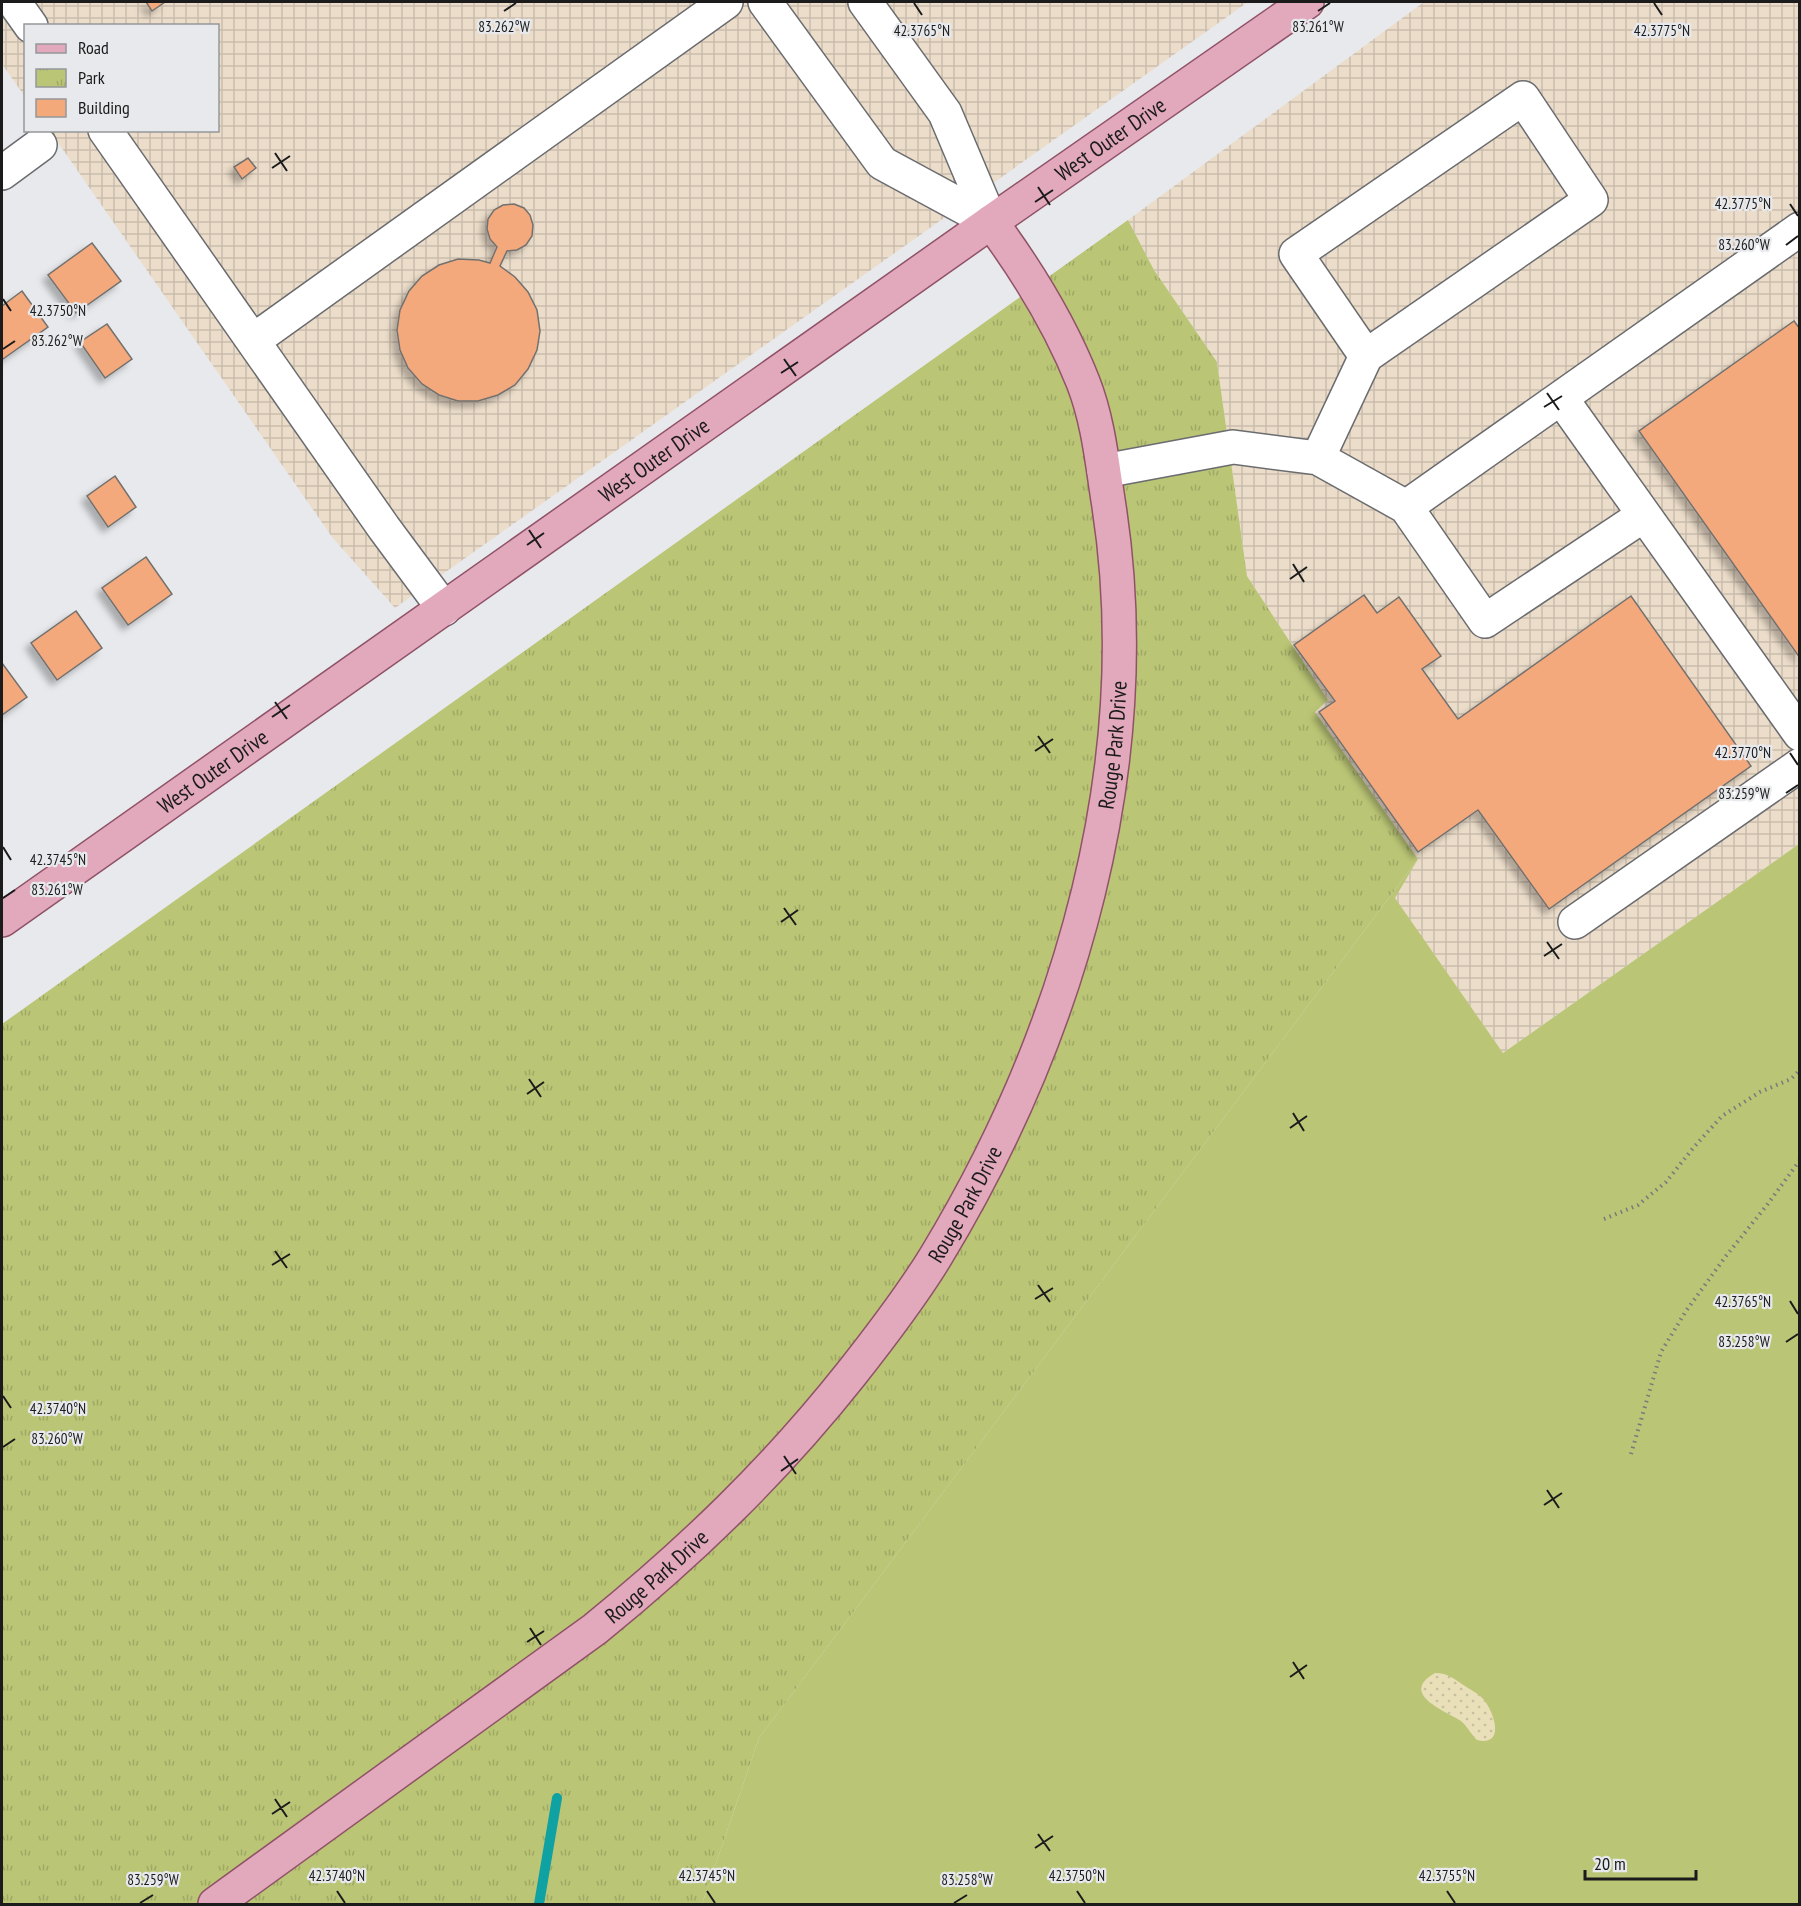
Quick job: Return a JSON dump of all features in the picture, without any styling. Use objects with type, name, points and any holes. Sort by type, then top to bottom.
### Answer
[{"type":"main road","name":"West Outer Drive","points":[[2,920],[991,222],[1307,2]]},
{"type":"main road","name":"Rouge Park Drive","points":[[215,1905],[595,1629],[710,1531],[824,1409],[882,1336],[934,1258],[981,1177],[1012,1114],[1047,1027],[1094,872],[1109,789],[1118,694],[1119,620],[1114,536],[1097,432],[1084,385],[1058,326],[1025,269],[991,222]]},
{"type":"street","points":[[14,2],[30,24]]},
{"type":"street","points":[[254,340],[726,2]]},
{"type":"street","points":[[765,2],[882,163],[991,222]]},
{"type":"street","points":[[865,2],[945,113],[991,222]]},
{"type":"street","points":[[1318,458],[1366,356],[1592,200],[1523,98],[1296,254],[1366,356]]},
{"type":"street","points":[[106,132],[384,528],[444,609]]},
{"type":"street","points":[[2,173],[40,145]]},
{"type":"street","points":[[1406,507],[1561,398],[1794,244]]},
{"type":"street","points":[[1561,398],[1800,734]]},
{"type":"street","points":[[1104,471],[1233,447],[1318,458],[1406,507],[1485,621],[1644,515]]},
{"type":"street","points":[[1575,922],[1800,765]]},
{"type":"path","points":[[1604,1219],[1638,1206],[1666,1182],[1694,1146],[1722,1116],[1760,1092],[1791,1079],[1800,1070]]},
{"type":"path","points":[[1631,1454],[1661,1352],[1686,1311],[1800,1160]]},
{"type":"shaded area","points":[[2,2],[1248,2],[395,608],[332,537],[51,132],[219,132],[219,24],[24,24],[24,96],[2,64]]},
{"type":"shaded area","points":[[1424,2],[1799,2],[1799,844],[1503,1053],[1394,898],[1418,859],[1315,712],[1328,700],[1247,576],[1217,362],[1154,270],[1128,220]]},
{"type":"green space","points":[[1128,220],[1154,270],[1217,362],[1247,576],[1328,700],[1315,712],[1418,859],[759,1738],[702,1904],[2,1904],[2,1024]]},
{"type":"green space","points":[[1799,844],[1799,1904],[702,1904],[759,1738],[1418,859],[1395,898],[1503,1053]]},
{"type":"sand","points":[[1435,1673],[1451,1677],[1484,1700],[1494,1720],[1495,1734],[1492,1738],[1486,1741],[1477,1740],[1461,1721],[1428,1701],[1421,1688],[1425,1681]]},
{"type":"building","points":[[146,2],[165,2],[152,11]]},
{"type":"building","points":[[248,158],[256,168],[242,179],[234,167]]},
{"type":"building","points":[[514,204],[524,208],[530,215],[533,225],[532,236],[526,245],[517,250],[507,251],[500,266],[515,277],[528,292],[537,310],[540,331],[537,350],[528,369],[515,385],[498,395],[478,401],[458,401],[439,395],[422,384],[408,368],[400,350],[397,330],[400,310],[409,291],[422,276],[439,265],[458,259],[490,263],[497,247],[490,239],[487,229],[488,219],[494,210],[503,205]]},
{"type":"building","points":[[92,243],[121,281],[76,313],[48,275]]},
{"type":"building","points":[[22,291],[48,327],[3,359],[2,306]]},
{"type":"building","points":[[1794,321],[1800,329],[1800,658],[1639,431]]},
{"type":"building","points":[[107,324],[132,359],[105,378],[80,342]]},
{"type":"building","points":[[115,476],[136,507],[108,527],[87,496]]},
{"type":"building","points":[[146,557],[172,594],[128,625],[102,588]]},
{"type":"building","points":[[1364,595],[1377,613],[1399,597],[1441,656],[1422,669],[1458,719],[1631,596],[1751,766],[1549,909],[1478,810],[1418,852],[1319,712],[1335,701],[1294,645]]},
{"type":"building","points":[[76,611],[102,648],[57,680],[31,643]]},
{"type":"building","points":[[2,663],[27,697],[2,715]]},
{"type":"waterway","points":[[539,1904],[557,1798]]}]
